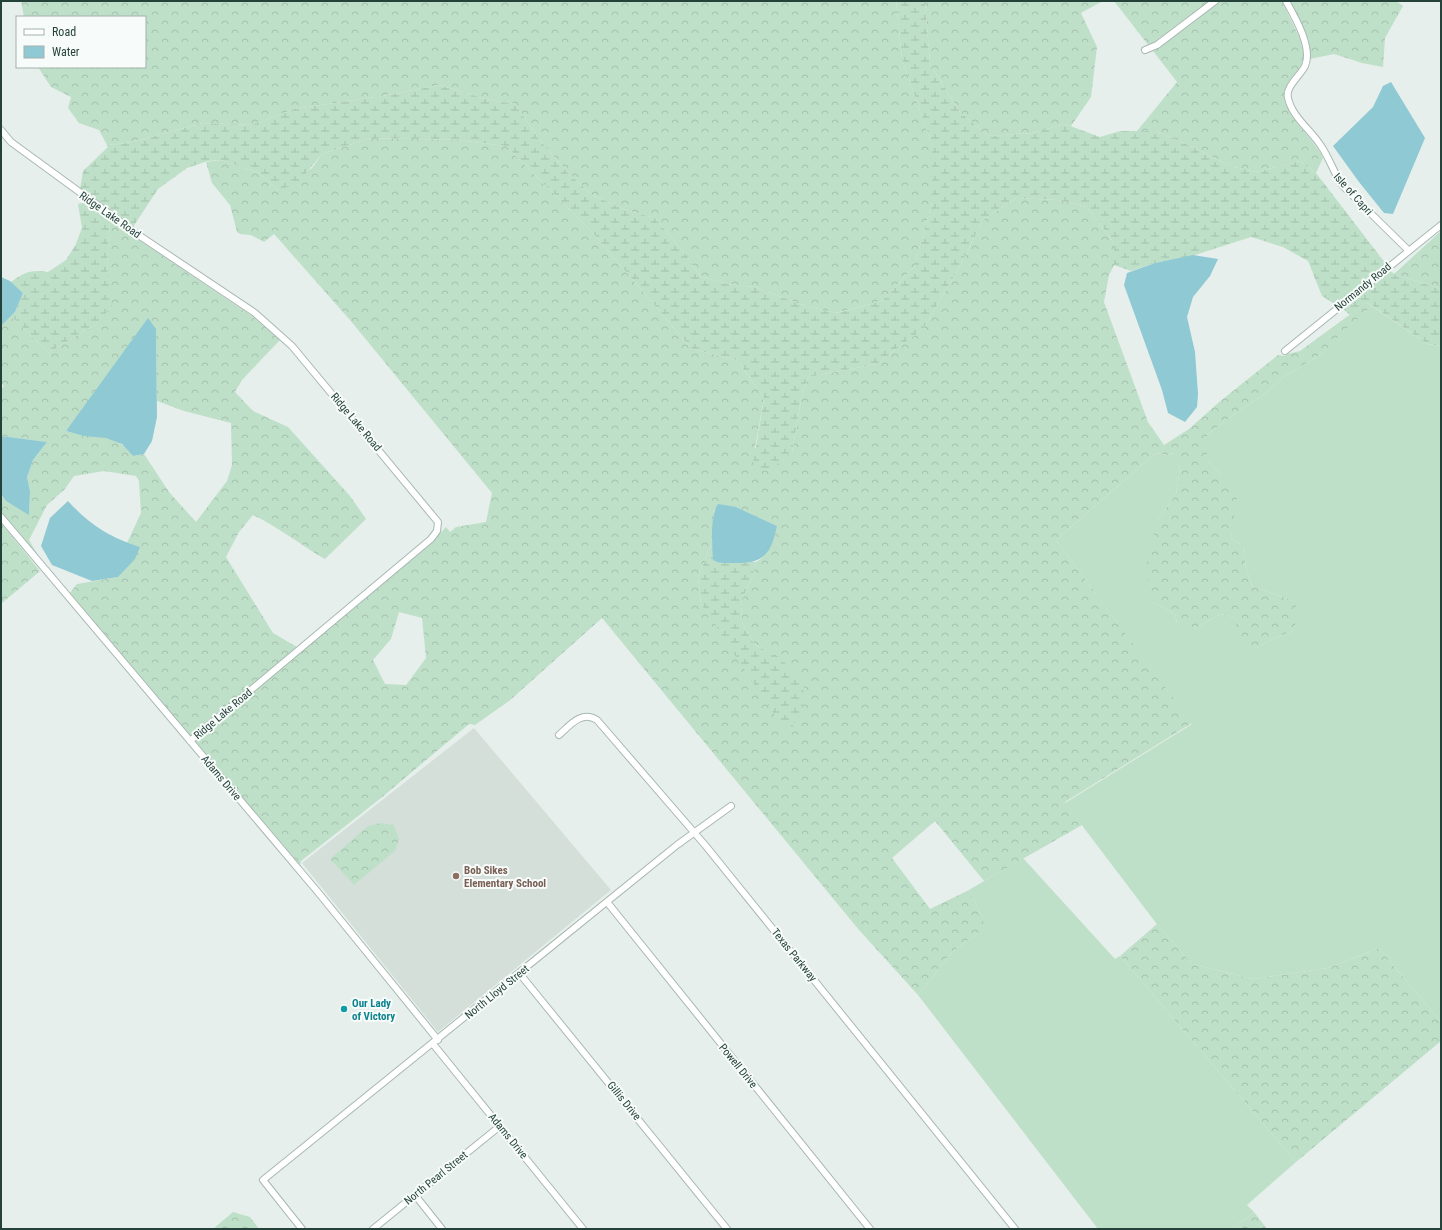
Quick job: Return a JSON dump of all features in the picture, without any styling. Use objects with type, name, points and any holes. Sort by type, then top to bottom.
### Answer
[{"type":"street","points":[[1145,50],[1157,45],[1215,1]]},
{"type":"street","name":"Isle of Capri","points":[[1286,1],[1304,38],[1307,52],[1304,67],[1289,89],[1288,97],[1295,112],[1320,145],[1334,174],[1343,186],[1409,251]]},
{"type":"street","name":"Ridge Lake Road","points":[[1,130],[12,142],[89,200],[255,313],[273,328],[297,352],[438,522],[437,531],[431,539],[190,741]]},
{"type":"street","name":"Normandy Road","points":[[1285,351],[1441,225]]},
{"type":"street","name":"Adams Drive","points":[[1,518],[326,902],[500,1126],[583,1229]]},
{"type":"street","name":"Texas Parkway","points":[[559,735],[581,717],[587,716],[597,720],[705,845],[1015,1229]]},
{"type":"street","name":"North Lloyd Street","points":[[302,1229],[264,1180],[607,902],[694,833],[732,806]]},
{"type":"street","name":"Powell Drive","points":[[607,902],[870,1229]]},
{"type":"street","name":"Gillis Drive","points":[[520,974],[727,1229]]},
{"type":"street","name":"North Pearl Street","points":[[373,1229],[500,1126]]},
{"type":"street","points":[[415,1195],[442,1229]]},
{"type":"shaded area","name":"Bob Sikes Elementary School","points":[[474,728],[611,890],[438,1032],[302,863]]},
{"type":"green space","points":[[21,1],[896,1],[902,59],[932,145],[932,203],[914,267],[883,300],[835,313],[803,305],[755,287],[727,284],[700,276],[687,256],[655,218],[626,210],[592,195],[567,172],[539,139],[515,104],[486,99],[439,85],[382,96],[294,109],[253,125],[203,123],[127,143],[107,145],[99,130],[79,123],[68,108],[71,97],[51,87],[39,68],[146,68],[146,16],[24,16]]},
{"type":"green space","points":[[896,1],[925,1],[930,64],[960,112],[988,136],[1032,133],[1065,124],[1100,137],[1120,131],[1156,131],[1195,148],[1230,166],[1256,172],[1300,161],[1316,173],[1386,264],[1336,305],[1322,296],[1308,261],[1283,247],[1251,237],[1195,255],[1155,263],[1131,271],[1114,265],[1114,243],[1087,207],[1058,200],[1016,198],[983,220],[960,266],[924,328],[877,364],[809,377],[803,389],[792,452],[768,471],[752,470],[764,398],[737,360],[692,349],[592,232],[506,146],[457,140],[370,138],[322,154],[297,184],[278,190],[259,173],[221,160],[208,161],[187,168],[158,189],[133,227],[80,189],[83,171],[108,147],[107,145],[127,143],[203,123],[252,125],[294,109],[382,96],[439,85],[486,99],[515,104],[539,139],[567,172],[592,195],[626,210],[655,218],[687,256],[700,276],[727,284],[755,287],[803,305],[836,313],[883,300],[914,267],[932,203],[932,145],[902,59]]},
{"type":"green space","points":[[925,1],[1103,1],[1081,13],[1097,47],[1091,97],[1071,126],[1065,124],[1032,133],[988,136],[960,112],[930,64]]},
{"type":"green space","points":[[1114,1],[1209,1],[1149,46]]},
{"type":"green space","points":[[1220,1],[1282,1],[1298,34],[1303,49],[1302,63],[1288,83],[1284,97],[1289,111],[1294,119],[1323,158],[1316,173],[1300,161],[1256,172],[1230,166],[1195,148],[1156,131],[1137,131],[1177,82],[1153,51]]},
{"type":"green space","points":[[1294,1],[1396,1],[1403,6],[1385,38],[1383,67],[1362,63],[1334,54],[1310,59],[1309,40],[1291,3]]},
{"type":"green space","points":[[370,138],[457,140],[506,146],[592,232],[692,349],[737,360],[764,398],[755,448],[792,452],[803,389],[809,377],[877,364],[924,328],[960,266],[983,220],[1016,198],[1058,200],[1087,207],[1114,243],[1114,265],[1109,275],[1104,302],[1148,422],[1164,445],[1189,429],[1218,403],[1278,355],[1285,356],[1287,354],[1300,351],[1367,302],[1372,306],[1341,334],[1322,354],[1285,376],[1264,394],[1207,435],[1207,460],[1220,474],[1237,498],[1231,538],[1243,546],[1246,568],[1252,586],[1294,601],[1299,614],[1293,631],[1272,639],[1257,648],[1244,649],[1230,630],[1238,623],[1234,617],[1221,614],[1194,629],[1182,630],[1177,623],[1175,614],[1154,603],[1145,571],[1157,521],[1176,494],[1180,468],[1174,453],[1167,455],[1156,453],[1056,540],[1192,723],[1065,802],[1082,825],[984,881],[935,821],[892,858],[930,909],[969,890],[983,918],[984,927],[953,951],[918,995],[859,930],[602,618],[509,701],[475,725],[469,724],[381,798],[301,861],[300,865],[195,741],[433,541],[446,527],[450,532],[456,527],[486,522],[492,493],[350,320],[274,234],[264,242],[251,235],[240,234],[237,232],[230,205],[212,183],[206,162],[221,160],[259,173],[278,190],[312,168],[322,154]],"holes":[[[736,507],[777,526],[768,551],[756,562],[753,576],[742,599],[741,621],[755,644],[717,625],[701,604],[698,577],[712,543],[714,510]],[[399,612],[422,618],[426,658],[406,685],[385,684],[373,660],[391,639]],[[755,644],[781,658],[755,645]]]},
{"type":"green space","points":[[86,202],[110,220],[107,266],[112,306],[96,324],[48,353],[13,318],[9,318],[15,312],[23,293],[11,282],[28,272],[48,272],[66,260],[75,246],[82,228],[78,204]]},
{"type":"green space","points":[[110,220],[129,235],[130,234],[252,316],[280,340],[242,380],[235,392],[253,411],[288,427],[350,496],[366,519],[325,559],[272,525],[253,515],[239,532],[226,557],[273,633],[297,647],[191,736],[70,593],[77,584],[118,577],[140,547],[127,543],[141,513],[139,481],[136,476],[104,471],[74,476],[65,489],[47,505],[29,540],[39,557],[1,512],[1,494],[6,501],[29,514],[30,491],[27,477],[33,460],[47,442],[1,436],[1,389],[4,386],[1,382],[1,326],[9,318],[13,318],[48,353],[96,324],[111,306],[107,266]],"holes":[[[156,329],[157,401],[184,411],[231,423],[232,465],[227,481],[196,522],[169,492],[144,454],[133,456],[123,445],[115,441],[66,431]]]},
{"type":"green space","points":[[1441,231],[1441,289],[1394,274]]},
{"type":"green space","points":[[1390,270],[1394,274],[1441,289],[1441,346],[1427,344],[1367,302],[1350,315],[1342,308]]},
{"type":"green space","points":[[1372,306],[1427,344],[1441,346],[1441,1022],[1379,948],[1328,968],[1253,979],[1192,964],[1156,923],[1065,803],[1192,724],[1056,540],[1156,453],[1167,455],[1175,453],[1180,468],[1176,494],[1157,521],[1154,603],[1175,614],[1177,623],[1194,629],[1221,614],[1234,617],[1257,648],[1272,639],[1293,631],[1294,601],[1252,586],[1246,568],[1243,546],[1231,538],[1233,518],[1220,474],[1207,460],[1207,435],[1264,394],[1285,376],[1322,354],[1340,334]]},
{"type":"green space","points":[[1,523],[40,571],[1,604]]},
{"type":"green space","points":[[712,543],[712,545],[756,562],[753,576],[742,599],[741,621],[755,645],[781,658],[804,687],[802,710],[790,731],[782,726],[701,604],[698,577]]},
{"type":"green space","points":[[380,823],[394,825],[399,839],[395,851],[354,885],[330,859],[368,826]]},
{"type":"green space","points":[[1023,858],[1115,959],[1120,956],[1296,1162],[1247,1205],[1254,1212],[1232,1229],[1098,1229],[918,995],[953,951],[978,933],[983,918],[969,890]]},
{"type":"green space","points":[[1157,924],[1192,964],[1253,979],[1328,968],[1379,948],[1441,1022],[1441,1041],[1296,1162],[1120,956]]},
{"type":"green space","points":[[233,1212],[250,1217],[259,1229],[213,1229]]},
{"type":"green space","points":[[1254,1212],[1267,1229],[1232,1229]]},
{"type":"water","points":[[1391,82],[1425,138],[1393,214],[1384,213],[1333,146],[1373,107],[1383,86]]},
{"type":"water","points":[[1193,255],[1218,259],[1210,276],[1193,297],[1187,317],[1195,352],[1198,394],[1197,407],[1185,422],[1168,413],[1162,390],[1124,285],[1127,273],[1155,263]]},
{"type":"water","points":[[1,277],[10,281],[23,293],[15,312],[1,326]]},
{"type":"water","points":[[148,318],[156,329],[157,417],[152,441],[144,454],[133,456],[122,444],[106,438],[84,436],[66,431]]},
{"type":"water","points":[[1,436],[47,442],[33,460],[27,477],[30,491],[29,515],[6,501],[1,494]]},
{"type":"water","points":[[68,501],[84,517],[101,529],[119,539],[140,547],[135,559],[118,577],[92,581],[52,565],[41,546],[50,518]]},
{"type":"water","points":[[718,504],[736,507],[777,526],[772,544],[764,555],[753,562],[744,563],[723,563],[713,560],[713,523],[715,509]]},
{"type":"place","name":"Bob Sikes Elementary School","points":[[456,876]]},
{"type":"place","name":"Our Lady of Victory","points":[[344,1009]]}]
